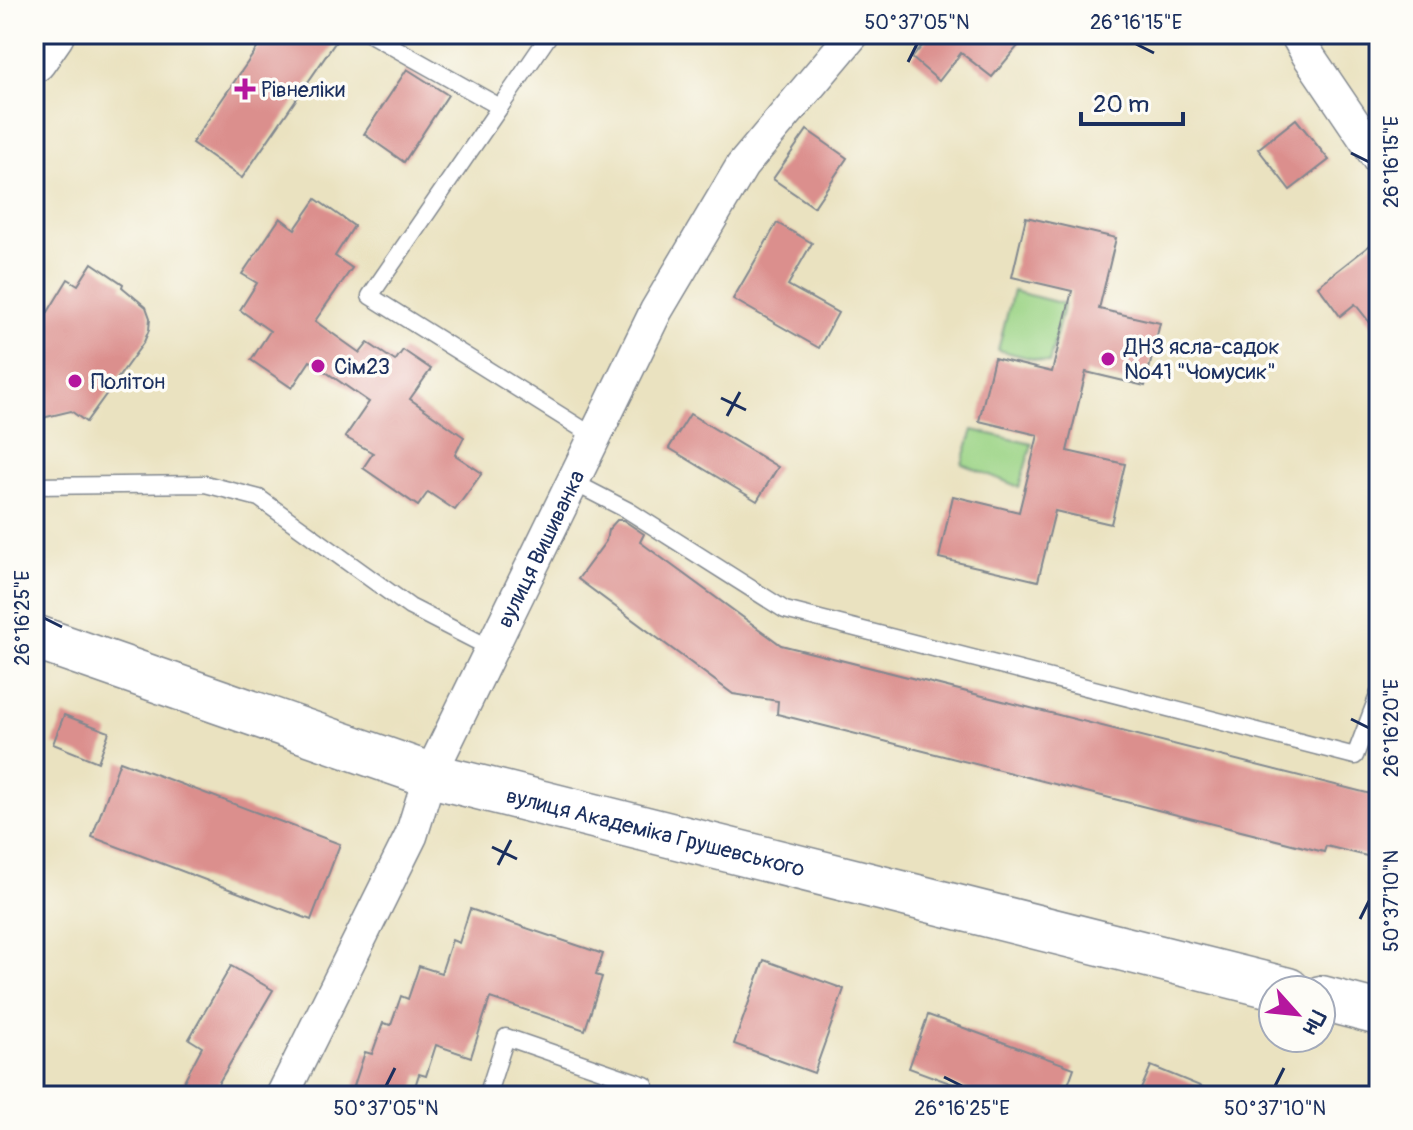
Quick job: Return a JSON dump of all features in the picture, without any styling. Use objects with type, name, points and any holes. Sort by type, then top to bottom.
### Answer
[{"type":"main road","points":[[34,60],[52,34]]},
{"type":"main road","name":"вулиця Академіка Грушевського","points":[[34,637],[430,775],[1257,982]]},
{"type":"main road","points":[[1337,1002],[1379,1013]]},
{"type":"street","name":"вулиця Вишиванка","points":[[282,1096],[411,836],[430,775],[656,311],[742,166],[853,34]]},
{"type":"street","points":[[1296,34],[1379,160]]},
{"type":"lane","points":[[370,34],[500,107]]},
{"type":"lane","points":[[550,34],[370,296],[595,437]]},
{"type":"lane","points":[[573,482],[629,511],[785,610],[1355,756],[1373,724],[1379,693]]},
{"type":"lane","points":[[34,486],[205,484],[259,498],[410,607],[492,649]]},
{"type":"lane","points":[[487,1096],[506,1037],[645,1085]]},
{"type":"green space","points":[[1013,291],[1064,304],[1049,363],[998,350]]},
{"type":"green space","points":[[973,430],[1032,444],[1019,487],[962,464]]},
{"type":"building","points":[[267,34],[341,34],[242,178],[192,143]]},
{"type":"building","points":[[932,34],[1028,34],[992,77],[961,53],[939,81],[912,58]]},
{"type":"building","points":[[407,69],[448,95],[404,162],[364,134]]},
{"type":"building","points":[[1296,119],[1329,160],[1290,190],[1258,149]]},
{"type":"building","points":[[807,130],[847,158],[814,207],[773,179]]},
{"type":"building","points":[[316,199],[354,226],[335,256],[352,268],[315,321],[360,353],[368,343],[395,361],[403,350],[431,369],[410,399],[464,437],[455,455],[482,473],[455,510],[428,492],[418,506],[363,468],[373,453],[345,437],[369,402],[310,361],[292,388],[251,360],[270,331],[240,310],[257,283],[242,274],[280,218],[295,229]]},
{"type":"building","points":[[1026,217],[1116,238],[1099,309],[1160,323],[1145,386],[1086,372],[1067,451],[1125,464],[1111,524],[1055,511],[1038,581],[939,558],[953,496],[1019,512],[1038,435],[979,421],[994,358],[1052,372],[1072,291],[1012,277]]},
{"type":"building","points":[[777,223],[812,243],[788,285],[838,313],[819,348],[733,299]]},
{"type":"building","points":[[1379,238],[1379,334],[1355,304],[1340,316],[1318,286]]},
{"type":"building","name":"Політон","points":[[92,263],[123,284],[122,287],[146,307],[150,318],[149,330],[144,342],[86,422],[71,411],[34,420],[34,335],[68,279],[78,285]]},
{"type":"building","points":[[690,414],[778,467],[757,501],[669,448]]},
{"type":"building","points":[[617,520],[623,520],[644,534],[640,542],[781,645],[1379,796],[1379,859],[1326,846],[1324,852],[777,714],[778,701],[733,694],[578,579],[606,541],[608,530]]},
{"type":"building","points":[[64,715],[109,732],[98,762],[53,744]]},
{"type":"building","points":[[120,761],[340,844],[311,920],[92,837]]},
{"type":"building","points":[[470,909],[603,954],[596,975],[602,977],[585,1030],[490,998],[471,1057],[436,1045],[426,1076],[419,1074],[412,1096],[359,1096],[362,1088],[354,1086],[365,1052],[372,1054],[383,1023],[391,1025],[401,996],[408,999],[419,966],[441,973],[452,940],[459,943]]},
{"type":"building","points":[[764,960],[844,989],[814,1073],[734,1044]]},
{"type":"building","points":[[231,966],[273,990],[211,1096],[176,1096],[202,1047],[189,1039]]},
{"type":"building","points":[[928,1015],[1074,1068],[1064,1096],[985,1096],[909,1068]]},
{"type":"building","points":[[1151,1066],[1222,1095],[1138,1096]]},
{"type":"place","name":"Рівнеліки","points":[[245,89]]},
{"type":"place","name":"ДНЗ ясла-садок №41 \"Чомусик\"","points":[[1108,359]]},
{"type":"place","name":"Сім23","points":[[318,366]]},
{"type":"place","name":"Політон","points":[[75,381]]}]
